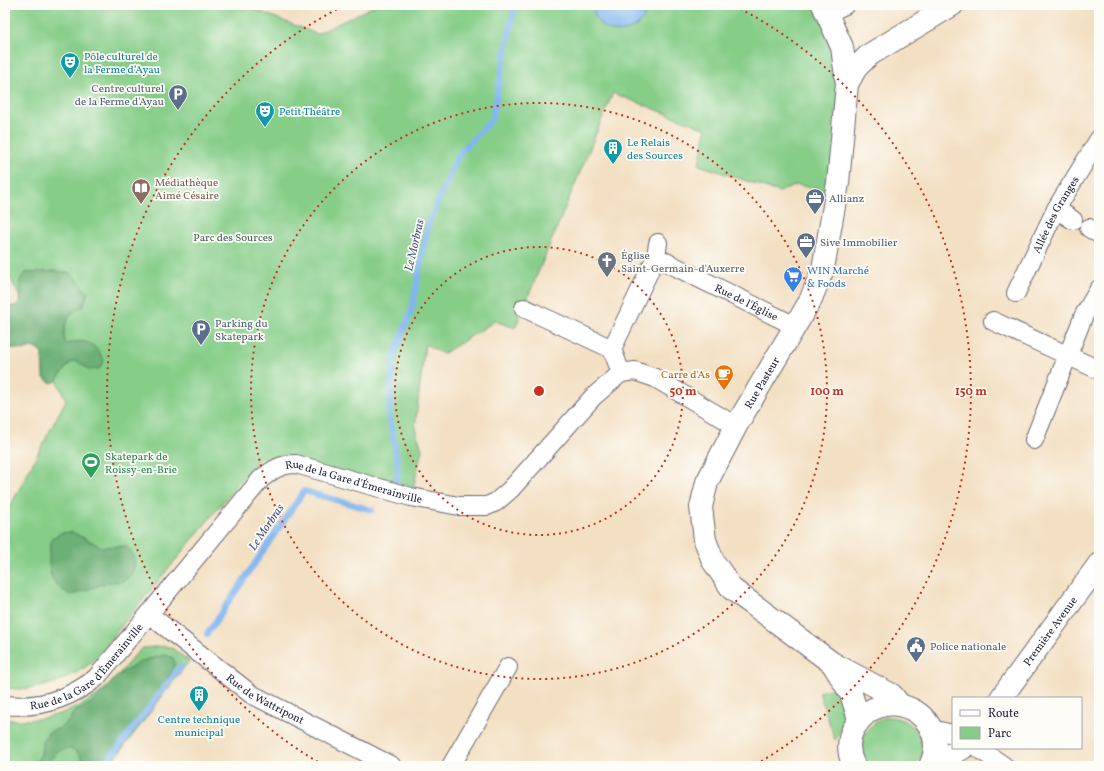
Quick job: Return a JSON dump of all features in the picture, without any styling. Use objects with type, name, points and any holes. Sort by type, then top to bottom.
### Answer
[{"type":"main road","name":"Rue Pasteur","points":[[931,730],[924,718],[913,710],[900,704],[892,695],[824,658],[732,589],[713,561],[702,524],[701,507],[703,494],[736,426],[810,301],[823,269],[838,182],[847,84],[856,68],[869,55],[952,5]]},
{"type":"main road","points":[[831,8],[842,47],[847,84]]},
{"type":"main road","points":[[842,47],[856,53],[869,55]]},
{"type":"main road","name":"Première Avenue","points":[[1002,697],[1099,564]]},
{"type":"main road","name":"Rue Pasteur","points":[[824,658],[851,694],[859,718]]},
{"type":"main road","points":[[854,766],[848,746],[851,732],[859,718],[877,706],[900,704]]},
{"type":"main road","points":[[931,730],[934,745],[931,763]]},
{"type":"main road","points":[[931,763],[961,749]]},
{"type":"street","name":"Allée des Granges","points":[[1016,293],[1056,209],[1099,139]]},
{"type":"street","points":[[1056,209],[1073,220]]},
{"type":"street","name":"Rue de l'Église","points":[[612,349],[657,250],[795,326]]},
{"type":"street","points":[[1034,440],[1084,315],[1099,289]]},
{"type":"street","points":[[524,308],[612,349],[621,373],[635,371],[655,378],[736,426]]},
{"type":"street","points":[[993,322],[1099,370]]},
{"type":"street","name":"Rue de la Gare d'Émerainville","points":[[5,705],[36,706],[71,696],[96,678],[261,480],[276,467],[286,464],[296,464],[394,492],[459,506],[487,506],[496,502],[510,490],[593,397],[621,373]]},
{"type":"street","name":"Rue de Wattripont","points":[[150,615],[251,694],[392,766]]},
{"type":"street","points":[[451,766],[508,667]]},
{"type":"street","points":[[931,730],[952,734]]},
{"type":"street","points":[[979,749],[1004,766]]},
{"type":"green space","name":"Parc des Sources","points":[[5,5],[243,5],[317,34],[376,5],[823,5],[842,47],[838,183],[823,189],[797,185],[779,192],[699,165],[706,129],[613,93],[515,328],[495,321],[443,354],[425,344],[415,427],[422,450],[411,497],[276,467],[261,456],[91,663],[61,680],[40,687],[17,689],[5,688],[5,516],[66,400],[5,266]]},
{"type":"green space","points":[[55,271],[71,273],[88,293],[83,306],[78,308],[67,321],[64,332],[66,344],[79,341],[89,343],[97,349],[104,361],[99,369],[89,370],[77,361],[70,363],[55,382],[50,383],[43,377],[42,354],[38,349],[31,347],[23,350],[5,347],[5,306],[15,306],[21,300],[20,280],[25,273]]},
{"type":"green space","points":[[72,532],[102,547],[126,546],[134,559],[134,568],[132,573],[123,581],[107,583],[71,595],[63,590],[52,578],[49,564],[50,547],[52,538],[61,533]]},
{"type":"green space","points":[[165,646],[172,648],[189,661],[109,766],[5,766],[5,719],[19,720],[46,717],[73,709],[97,695],[108,686],[143,648]]},
{"type":"green space","points":[[165,655],[173,658],[175,664],[152,710],[109,766],[84,766],[80,755],[70,748],[59,750],[44,766],[33,766],[41,755],[42,741],[49,732],[60,728],[69,721],[73,713],[93,702],[117,676],[142,661]]},
{"type":"green space","points":[[836,687],[843,703],[844,718],[838,737],[835,740],[819,692]]},
{"type":"green space","points":[[886,717],[905,721],[918,732],[922,740],[923,748],[921,757],[915,766],[869,766],[863,751],[864,737],[872,726]]},
{"type":"water","points":[[593,5],[648,5],[644,17],[637,25],[629,30],[619,32],[610,30],[601,25],[595,17]]},
{"type":"waterway","name":"Le Morbras","points":[[396,482],[398,471],[396,452],[389,417],[394,356],[412,309],[428,224],[459,154],[492,119],[515,5]]},
{"type":"waterway","name":"Le Morbras","points":[[207,634],[304,491],[372,510]]},
{"type":"waterway","name":"Le Morbras","points":[[104,766],[181,666]]},
{"type":"place","name":"Pôle culturel de la Ferme d’Ayau","points":[[70,79]]},
{"type":"place","name":"Centre culturel de la Ferme d'Ayau","points":[[178,111]]},
{"type":"place","name":"Petit Théâtre","points":[[265,128]]},
{"type":"place","name":"Le Relais des Sources","points":[[613,165]]},
{"type":"place","name":"Médiathèque Aimé Césaire","points":[[141,205]]},
{"type":"place","name":"Allianz","points":[[815,215]]},
{"type":"place","name":"Sive Immobilier","points":[[806,259]]},
{"type":"place","name":"Église Saint-Germain-d'Auxerre","points":[[607,278]]},
{"type":"place","name":"WIN Marché & Foods","points":[[793,293]]},
{"type":"place","name":"Parking du Skatepark","points":[[201,346]]},
{"type":"place","name":"Carre d'As","points":[[724,391]]},
{"type":"place","name":"Skatepark de Roissy-en-Brie","points":[[91,479]]},
{"type":"place","name":"Police nationale","points":[[916,663]]},
{"type":"place","name":"Centre technique municipal","points":[[199,712]]}]
